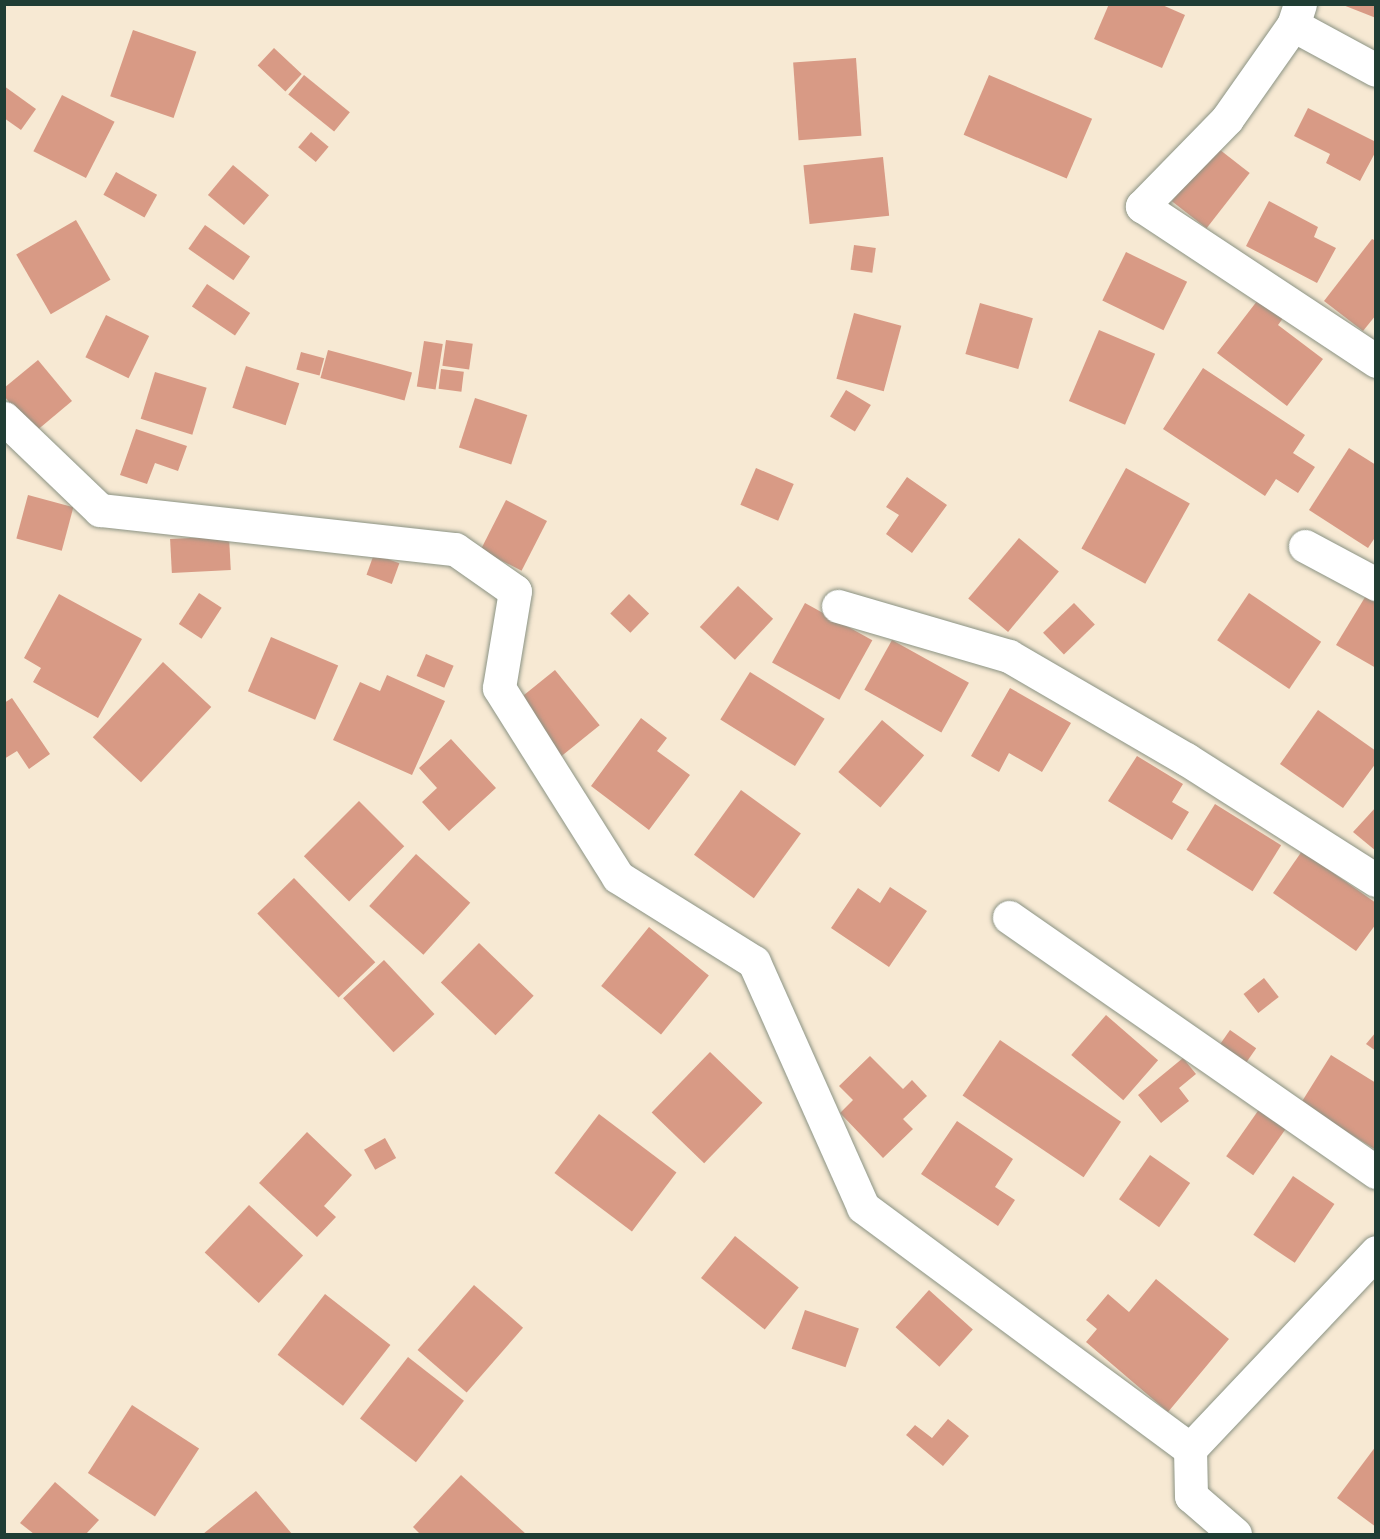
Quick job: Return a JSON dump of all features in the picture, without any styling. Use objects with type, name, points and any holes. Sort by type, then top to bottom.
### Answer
[{"type":"street","points":[[1376,70],[1297,15],[1227,119],[1142,206],[1376,361]]},
{"type":"street","points":[[4,418],[100,510],[456,549],[515,591],[499,688],[618,877],[754,962],[863,1207],[1190,1449]]},
{"type":"street","points":[[1305,546],[1376,584]]},
{"type":"street","points":[[838,606],[1009,656],[1186,759],[1376,880]]},
{"type":"street","points":[[1009,917],[1376,1172]]},
{"type":"street","points":[[1235,1534],[1191,1496],[1190,1449],[1376,1252]]},
{"type":"building","points":[[1109,4],[1160,4],[1185,15],[1162,68],[1094,39]]},
{"type":"building","points":[[1376,4],[1376,18],[1343,5]]},
{"type":"building","points":[[133,30],[196,52],[174,118],[110,96]]},
{"type":"building","points":[[274,48],[302,74],[285,91],[258,66]]},
{"type":"building","points":[[856,58],[861,136],[799,140],[793,62]]},
{"type":"building","points":[[304,75],[350,112],[334,132],[288,94]]},
{"type":"building","points":[[989,75],[1092,119],[1067,179],[964,135]]},
{"type":"building","points":[[4,86],[36,109],[21,130],[4,118]]},
{"type":"building","points":[[62,95],[115,122],[86,178],[33,151]]},
{"type":"building","points":[[1308,108],[1376,142],[1376,151],[1360,181],[1326,163],[1330,154],[1294,136]]},
{"type":"building","points":[[311,132],[329,147],[316,162],[298,147]]},
{"type":"building","points":[[1215,146],[1250,173],[1207,228],[1172,201]]},
{"type":"building","points":[[883,157],[889,216],[810,224],[803,165]]},
{"type":"building","points":[[233,165],[269,195],[244,225],[208,195]]},
{"type":"building","points":[[116,172],[157,195],[145,218],[103,195]]},
{"type":"building","points":[[1269,201],[1318,227],[1314,237],[1336,248],[1317,283],[1246,246]]},
{"type":"building","points":[[76,220],[111,280],[51,314],[16,255]]},
{"type":"building","points":[[205,225],[250,257],[233,280],[188,249]]},
{"type":"building","points":[[1372,239],[1376,241],[1376,315],[1363,331],[1324,301]]},
{"type":"building","points":[[854,245],[876,248],[872,273],[851,270]]},
{"type":"building","points":[[1126,252],[1187,282],[1163,330],[1102,301]]},
{"type":"building","points":[[207,284],[250,313],[235,335],[192,306]]},
{"type":"building","points":[[1264,292],[1289,310],[1278,325],[1323,359],[1287,406],[1217,353]]},
{"type":"building","points":[[980,303],[1033,318],[1018,369],[965,354]]},
{"type":"building","points":[[854,313],[901,326],[884,391],[836,379]]},
{"type":"building","points":[[106,315],[149,336],[129,378],[85,357]]},
{"type":"building","points":[[1099,330],[1155,354],[1125,425],[1069,401]]},
{"type":"building","points":[[446,340],[473,344],[469,370],[442,366]]},
{"type":"building","points":[[424,341],[443,344],[436,389],[417,386]]},
{"type":"building","points":[[328,350],[412,373],[405,401],[320,378]]},
{"type":"building","points":[[301,352],[324,358],[320,376],[296,369]]},
{"type":"building","points":[[38,360],[72,401],[35,432],[4,396],[4,388]]},
{"type":"building","points":[[246,366],[299,383],[286,425],[232,408]]},
{"type":"building","points":[[1203,368],[1305,435],[1293,453],[1315,467],[1298,493],[1276,479],[1265,496],[1163,429]]},
{"type":"building","points":[[441,369],[464,372],[461,392],[439,389]]},
{"type":"building","points":[[155,372],[207,388],[192,435],[141,419]]},
{"type":"building","points":[[846,390],[871,405],[855,432],[830,417]]},
{"type":"building","points":[[475,398],[527,415],[511,464],[459,447]]},
{"type":"building","points":[[136,429],[187,446],[178,471],[155,463],[147,484],[120,475]]},
{"type":"building","points":[[1349,448],[1376,465],[1376,536],[1368,548],[1309,510]]},
{"type":"building","points":[[756,468],[794,484],[778,521],[740,505]]},
{"type":"building","points":[[1126,468],[1190,503],[1145,584],[1081,548]]},
{"type":"building","points":[[907,477],[947,505],[912,553],[886,534],[899,515],[886,507]]},
{"type":"building","points":[[28,495],[73,507],[62,551],[16,538]]},
{"type":"building","points":[[506,500],[547,521],[522,571],[481,550]]},
{"type":"building","points":[[229,536],[231,570],[172,573],[170,539]]},
{"type":"building","points":[[1019,538],[1059,571],[1008,632],[968,599]]},
{"type":"building","points":[[374,554],[399,563],[392,584],[366,575]]},
{"type":"building","points":[[738,586],[773,619],[735,660],[700,627]]},
{"type":"building","points":[[1370,589],[1376,592],[1376,668],[1336,645]]},
{"type":"building","points":[[199,593],[222,608],[201,639],[179,624]]},
{"type":"building","points":[[1249,593],[1321,642],[1289,689],[1217,640]]},
{"type":"building","points":[[59,594],[142,639],[98,718],[33,682],[41,668],[24,658]]},
{"type":"building","points":[[629,594],[649,613],[630,633],[610,613]]},
{"type":"building","points":[[805,603],[872,640],[839,700],[772,662]]},
{"type":"building","points":[[1074,603],[1095,625],[1064,654],[1043,633]]},
{"type":"building","points":[[271,637],[338,666],[315,720],[248,691]]},
{"type":"building","points":[[892,640],[969,683],[941,733],[864,690]]},
{"type":"building","points":[[426,654],[454,666],[444,688],[417,676]]},
{"type":"building","points":[[163,662],[211,707],[141,782],[93,737]]},
{"type":"building","points":[[555,670],[600,725],[558,759],[514,703]]},
{"type":"building","points":[[750,672],[825,719],[795,766],[720,719]]},
{"type":"building","points":[[387,675],[445,701],[412,775],[333,740],[360,682],[380,691]]},
{"type":"building","points":[[1010,688],[1071,723],[1042,772],[1009,753],[999,772],[971,756]]},
{"type":"building","points":[[12,698],[50,754],[29,769],[17,751],[4,759],[4,703]]},
{"type":"building","points":[[1318,710],[1376,751],[1376,763],[1343,808],[1280,764]]},
{"type":"building","points":[[641,718],[667,738],[657,751],[690,775],[649,830],[591,786]]},
{"type":"building","points":[[882,720],[924,755],[880,807],[838,772]]},
{"type":"building","points":[[451,739],[496,788],[449,831],[422,802],[437,788],[419,768]]},
{"type":"building","points":[[1137,756],[1183,784],[1172,802],[1189,812],[1172,840],[1108,801]]},
{"type":"building","points":[[741,790],[801,833],[754,898],[694,855]]},
{"type":"building","points":[[359,801],[404,846],[349,901],[304,856]]},
{"type":"building","points":[[1215,804],[1281,845],[1253,891],[1186,850]]},
{"type":"building","points":[[1376,807],[1376,851],[1353,832]]},
{"type":"building","points":[[1302,851],[1376,903],[1376,924],[1356,951],[1273,893]]},
{"type":"building","points":[[416,854],[470,903],[423,955],[369,906]]},
{"type":"building","points":[[294,878],[375,962],[339,998],[257,913]]},
{"type":"building","points":[[890,887],[927,911],[889,967],[831,928],[858,888],[880,903]]},
{"type":"building","points":[[649,927],[709,975],[661,1035],[601,986]]},
{"type":"building","points":[[479,943],[534,996],[495,1035],[441,983]]},
{"type":"building","points":[[384,960],[434,1014],[394,1052],[343,998]]},
{"type":"building","points":[[1264,978],[1279,997],[1258,1013],[1244,994]]},
{"type":"building","points":[[1106,1015],[1158,1060],[1123,1100],[1071,1055]]},
{"type":"building","points":[[1230,1030],[1256,1048],[1244,1066],[1218,1047]]},
{"type":"building","points":[[1376,1032],[1376,1051],[1366,1044]]},
{"type":"building","points":[[1000,1040],[1121,1122],[1084,1177],[963,1096]]},
{"type":"building","points":[[710,1052],[763,1103],[704,1163],[652,1112]]},
{"type":"building","points":[[1331,1055],[1376,1083],[1376,1150],[1301,1103]]},
{"type":"building","points":[[870,1056],[903,1089],[912,1080],[927,1096],[903,1119],[913,1129],[883,1158],[840,1113],[853,1100],[839,1086]]},
{"type":"building","points":[[1183,1058],[1196,1074],[1179,1088],[1189,1101],[1161,1123],[1138,1095]]},
{"type":"building","points":[[1260,1108],[1287,1127],[1253,1175],[1226,1156]]},
{"type":"building","points":[[599,1114],[676,1172],[632,1231],[554,1173]]},
{"type":"building","points":[[957,1121],[1013,1159],[995,1187],[1015,1200],[998,1226],[921,1174]]},
{"type":"building","points":[[307,1132],[352,1175],[324,1206],[336,1217],[317,1237],[259,1183]]},
{"type":"building","points":[[385,1138],[396,1158],[375,1170],[364,1150]]},
{"type":"building","points":[[1150,1155],[1190,1183],[1159,1227],[1119,1199]]},
{"type":"building","points":[[1293,1176],[1334,1204],[1295,1263],[1253,1235]]},
{"type":"building","points":[[249,1205],[303,1255],[259,1303],[205,1253]]},
{"type":"building","points":[[735,1236],[799,1288],[765,1330],[701,1278]]},
{"type":"building","points":[[1156,1279],[1229,1339],[1168,1412],[1086,1342],[1097,1329],[1086,1320],[1108,1294],[1129,1312]]},
{"type":"building","points":[[474,1285],[523,1328],[467,1393],[418,1350]]},
{"type":"building","points":[[929,1290],[973,1329],[939,1367],[896,1327]]},
{"type":"building","points":[[325,1294],[390,1345],[343,1406],[278,1355]]},
{"type":"building","points":[[805,1310],[859,1329],[846,1367],[792,1349]]},
{"type":"building","points":[[408,1357],[464,1401],[416,1462],[360,1418]]},
{"type":"building","points":[[132,1405],[199,1449],[155,1517],[88,1473]]},
{"type":"building","points":[[948,1419],[969,1436],[943,1466],[906,1435],[915,1425],[932,1438]]},
{"type":"building","points":[[1376,1446],[1376,1527],[1337,1498]]},
{"type":"building","points":[[461,1475],[526,1534],[420,1534],[413,1527]]},
{"type":"building","points":[[55,1482],[99,1520],[86,1534],[34,1534],[20,1523]]},
{"type":"building","points":[[256,1491],[292,1534],[203,1534]]}]
